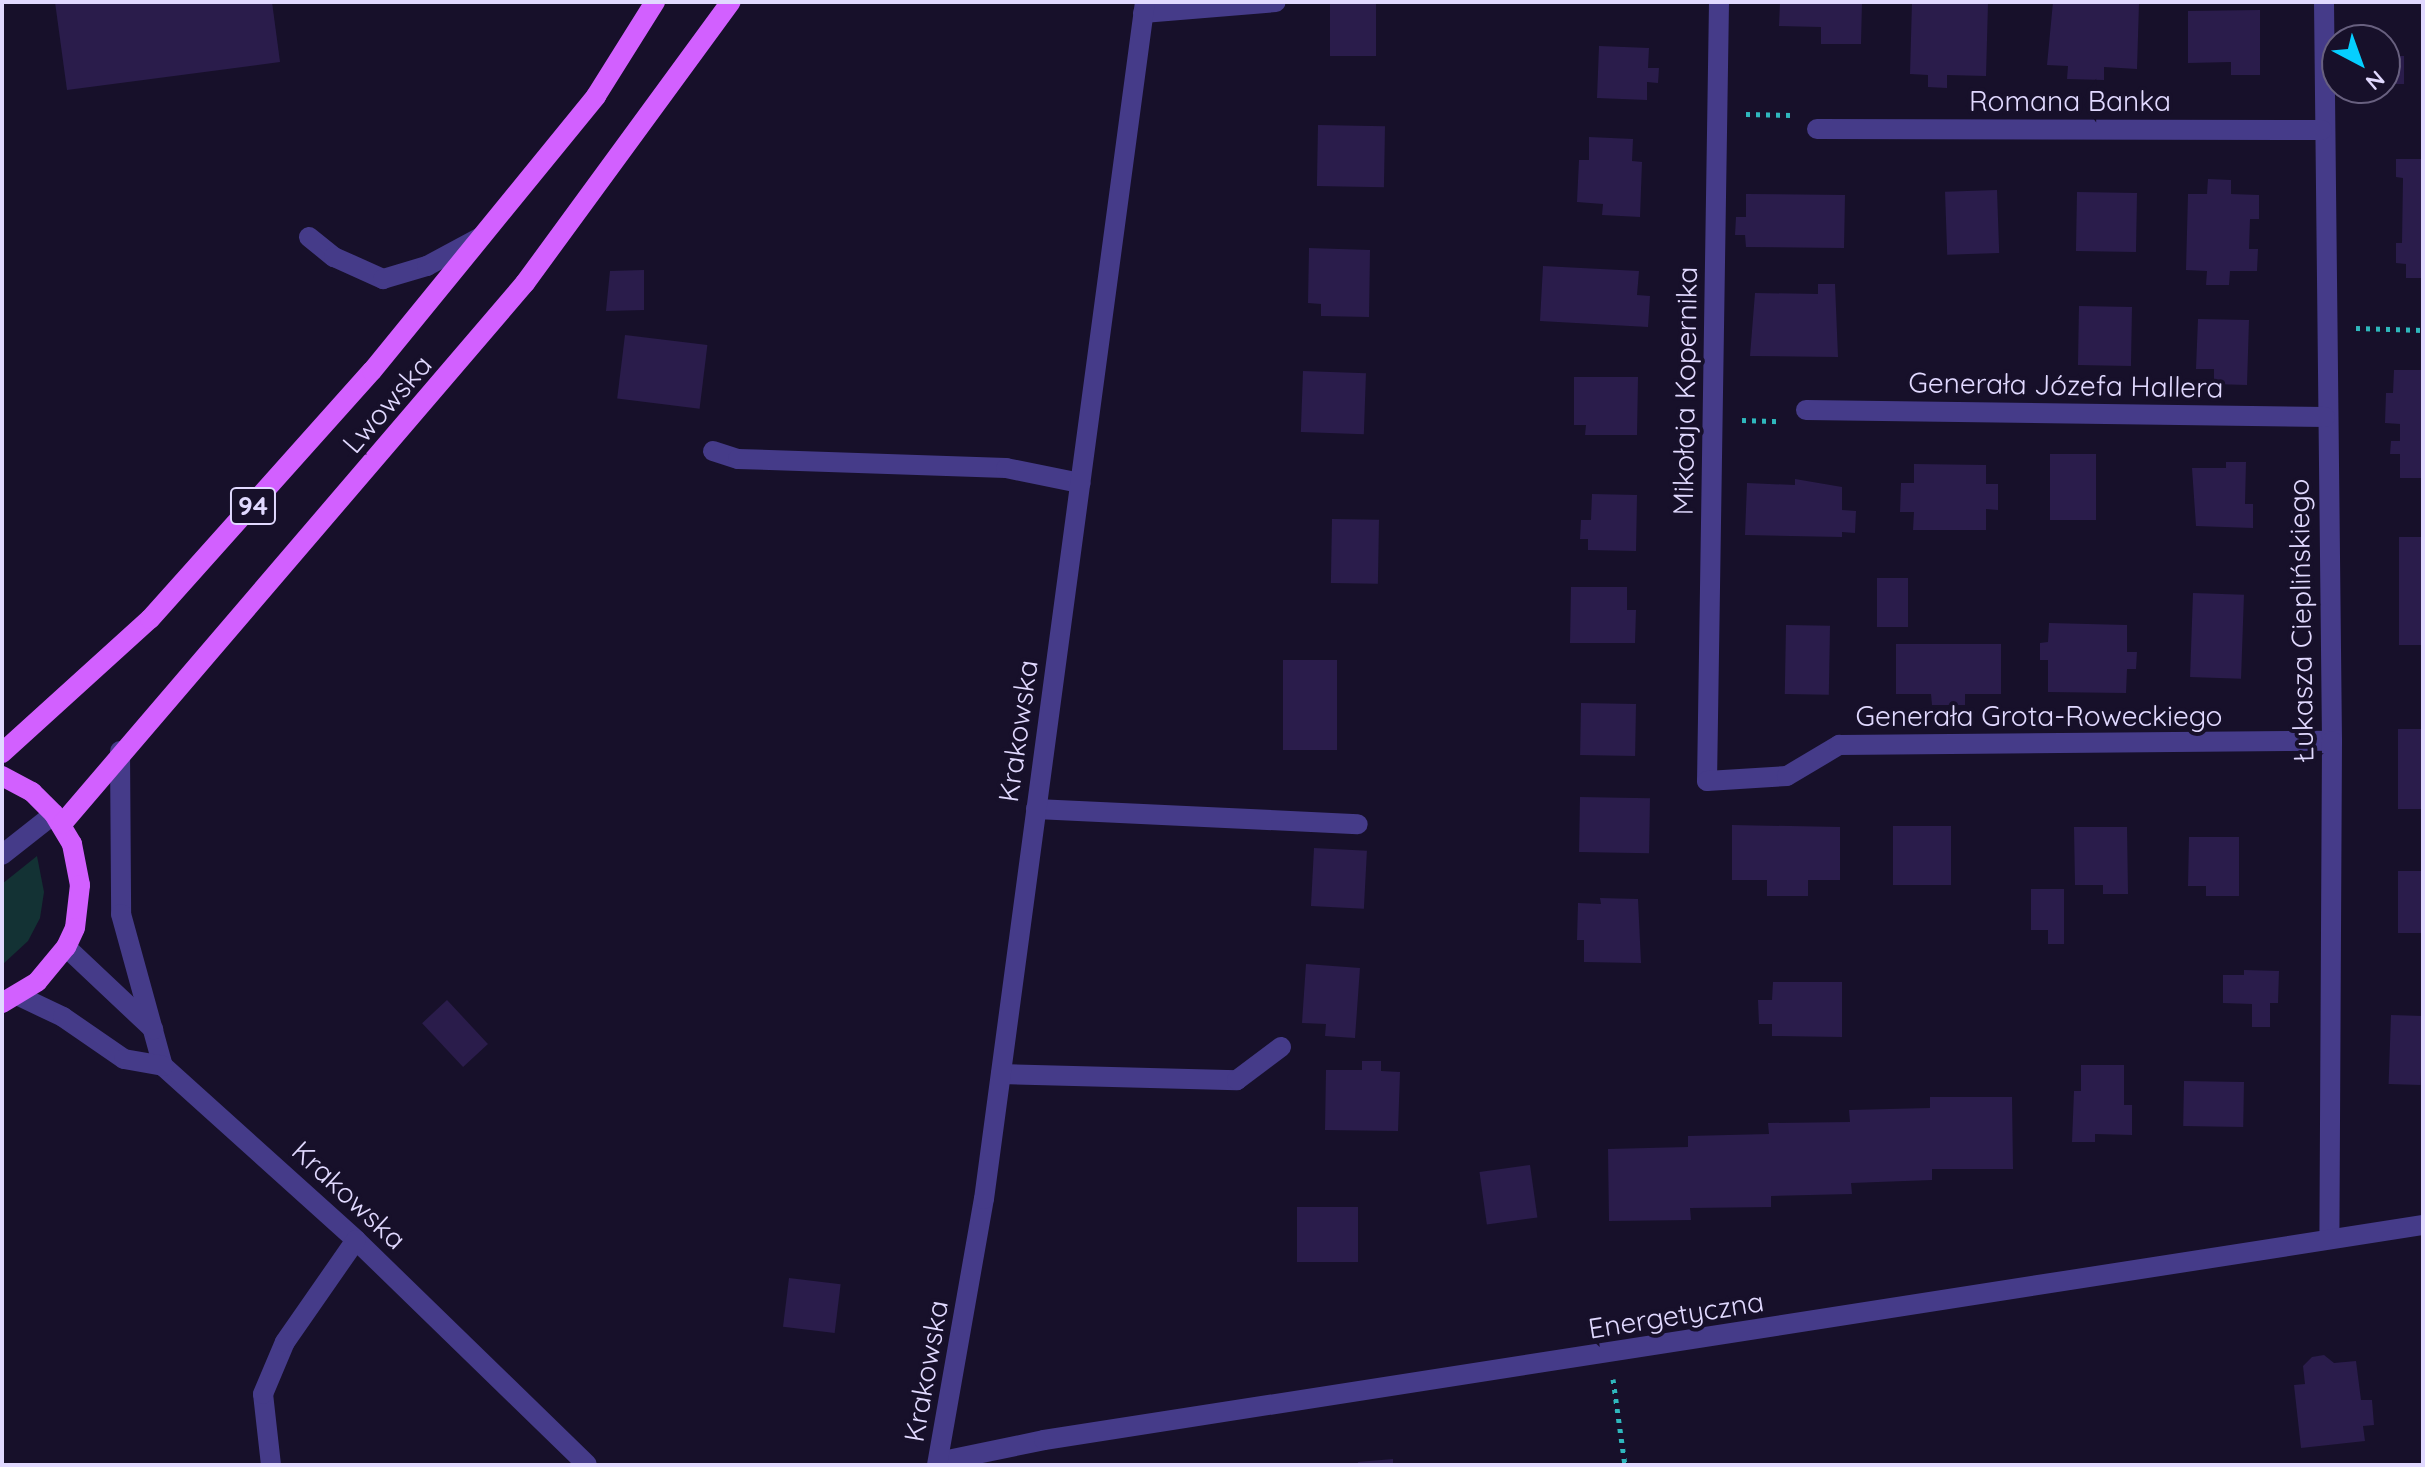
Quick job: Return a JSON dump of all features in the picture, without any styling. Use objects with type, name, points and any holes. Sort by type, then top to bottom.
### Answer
[{"type":"main road","name":"Lwowska","points":[[2,753],[87,681],[182,585],[372,371],[596,96],[655,2]]},
{"type":"main road","name":"Lwowska","points":[[58,819],[525,283],[731,2]]},
{"type":"main road","points":[[2,776],[32,792],[58,819],[80,885],[75,928],[66,947],[10,999]]},
{"type":"street","points":[[1144,8],[1276,2]]},
{"type":"street","name":"Mikołaja Kopernika","points":[[1707,781],[1719,2]]},
{"type":"street","name":"Łukasza Cieplińskiego","points":[[2324,2],[2324,327],[2332,741],[2329,1239]]},
{"type":"street","name":"Krakowska","points":[[938,1464],[1001,1074],[1144,8]]},
{"type":"street","name":"Romana Banka","points":[[1817,129],[2322,130]]},
{"type":"street","points":[[309,237],[359,271],[383,279],[427,266],[481,237]]},
{"type":"street","name":"Generała Józefa Hallera","points":[[1806,410],[2325,417]]},
{"type":"street","points":[[713,451],[738,459],[1006,468],[1080,483]]},
{"type":"street","name":"Generała Grota-Roweckiego","points":[[1707,781],[1787,776],[1839,745],[2332,741]]},
{"type":"street","points":[[10,999],[63,1017],[124,1059],[163,1066],[121,914],[120,751]]},
{"type":"street","points":[[1036,809],[1358,824]]},
{"type":"street","points":[[2,855],[58,819]]},
{"type":"street","points":[[66,947],[153,1029]]},
{"type":"street","points":[[1001,1074],[1237,1080],[1281,1047]]},
{"type":"street","name":"Krakowska","points":[[163,1066],[356,1240],[587,1465]]},
{"type":"street","name":"Energetyczna","points":[[938,1464],[1044,1440],[2423,1225]]},
{"type":"street","points":[[271,1465],[263,1394],[285,1342],[356,1240]]},
{"type":"path","points":[[1717,113],[1795,115],[1817,129]]},
{"type":"path","points":[[2324,327],[2423,330]]},
{"type":"path","points":[[1712,420],[1789,421],[1806,410]]},
{"type":"path","points":[[1610,1354],[1625,1465]]},
{"type":"green space","points":[[37,856],[44,892],[40,918],[28,941],[2,965],[2,884]]},
{"type":"building","points":[[55,2],[272,2],[280,62],[67,90]]},
{"type":"building","points":[[1330,2],[1376,2],[1376,56],[1330,56]]},
{"type":"building","points":[[1780,2],[1862,2],[1861,44],[1821,44],[1821,27],[1779,26]]},
{"type":"building","points":[[1912,2],[1988,3],[1986,76],[1947,75],[1947,88],[1928,87],[1928,75],[1910,74]]},
{"type":"building","points":[[2053,2],[2139,3],[2137,69],[2104,67],[2104,80],[2067,79],[2068,66],[2047,65]]},
{"type":"building","points":[[2260,10],[2260,75],[2231,75],[2231,62],[2188,63],[2188,11]]},
{"type":"building","points":[[1599,46],[1649,48],[1648,68],[1659,68],[1658,83],[1647,82],[1647,100],[1597,98]]},
{"type":"building","points":[[2401,56],[2404,56],[2404,84],[2401,84]]},
{"type":"building","points":[[1318,125],[1385,126],[1384,187],[1317,186]]},
{"type":"building","points":[[1589,137],[1633,139],[1632,161],[1642,162],[1640,217],[1602,215],[1603,204],[1577,202],[1579,160],[1589,160]]},
{"type":"building","points":[[2396,159],[2423,159],[2423,278],[2406,278],[2406,264],[2396,263],[2396,243],[2402,243],[2403,178],[2396,177]]},
{"type":"building","points":[[2208,179],[2231,180],[2231,194],[2259,195],[2259,219],[2250,219],[2249,249],[2258,249],[2257,271],[2230,271],[2229,285],[2206,285],[2207,271],[2186,270],[2188,194],[2207,194]]},
{"type":"building","points":[[1997,190],[1999,253],[1947,255],[1945,192]]},
{"type":"building","points":[[2077,192],[2137,193],[2136,252],[2076,251]]},
{"type":"building","points":[[1746,194],[1845,195],[1844,248],[1746,247],[1745,235],[1735,235],[1736,217],[1746,217]]},
{"type":"building","points":[[1309,248],[1370,250],[1369,317],[1321,316],[1321,304],[1308,303]]},
{"type":"building","points":[[1543,266],[1639,271],[1637,295],[1650,296],[1648,327],[1540,321]]},
{"type":"building","points":[[644,270],[644,310],[606,311],[610,271]]},
{"type":"building","points":[[1818,284],[1835,284],[1838,357],[1750,356],[1755,293],[1818,294]]},
{"type":"building","points":[[2079,306],[2132,307],[2131,366],[2078,365]]},
{"type":"building","points":[[2198,319],[2249,320],[2247,385],[2214,384],[2214,369],[2196,369]]},
{"type":"building","points":[[625,335],[707,345],[700,409],[617,399]]},
{"type":"building","points":[[2394,370],[2423,370],[2423,478],[2400,478],[2400,454],[2390,454],[2391,441],[2400,441],[2400,424],[2385,423],[2386,393],[2393,393]]},
{"type":"building","points":[[1303,371],[1366,373],[1364,434],[1301,432]]},
{"type":"building","points":[[1574,377],[1638,377],[1637,435],[1585,435],[1586,425],[1574,425]]},
{"type":"building","points":[[2050,454],[2096,454],[2096,520],[2050,520]]},
{"type":"building","points":[[2226,462],[2246,462],[2245,504],[2253,504],[2253,528],[2196,526],[2192,468],[2226,468]]},
{"type":"building","points":[[1914,464],[1986,465],[1986,484],[1998,484],[1998,510],[1986,509],[1986,530],[1913,530],[1914,512],[1900,512],[1901,483],[1914,483]]},
{"type":"building","points":[[1795,479],[1842,487],[1842,510],[1856,511],[1855,533],[1842,532],[1842,537],[1745,535],[1747,483],[1795,485]]},
{"type":"building","points":[[1592,494],[1637,495],[1636,551],[1588,550],[1588,539],[1580,539],[1581,520],[1591,520]]},
{"type":"building","points":[[1332,519],[1379,520],[1378,584],[1331,583]]},
{"type":"building","points":[[2399,537],[2423,537],[2423,645],[2399,645]]},
{"type":"building","points":[[1877,578],[1908,578],[1908,627],[1877,627]]},
{"type":"building","points":[[1571,587],[1627,587],[1627,610],[1636,610],[1635,643],[1570,643]]},
{"type":"building","points":[[2193,593],[2244,595],[2241,679],[2190,677]]},
{"type":"building","points":[[2049,623],[2127,625],[2127,652],[2137,652],[2136,669],[2127,669],[2126,693],[2048,692],[2048,660],[2040,660],[2040,643],[2048,642]]},
{"type":"building","points":[[1786,625],[1830,626],[1829,695],[1785,694]]},
{"type":"building","points":[[1896,644],[2001,644],[2001,694],[1965,694],[1965,705],[1932,705],[1931,694],[1896,694]]},
{"type":"building","points":[[1283,660],[1337,660],[1337,750],[1283,750]]},
{"type":"building","points":[[1581,703],[1636,704],[1635,756],[1580,755]]},
{"type":"building","points":[[2398,729],[2423,729],[2423,809],[2398,809]]},
{"type":"building","points":[[1580,797],[1650,798],[1649,853],[1579,852]]},
{"type":"building","points":[[1732,825],[1840,827],[1840,880],[1808,880],[1808,896],[1767,896],[1767,880],[1732,880]]},
{"type":"building","points":[[1893,826],[1951,826],[1951,885],[1893,885]]},
{"type":"building","points":[[2074,827],[2127,827],[2128,894],[2103,894],[2103,885],[2075,885]]},
{"type":"building","points":[[2189,837],[2239,837],[2239,896],[2206,896],[2206,886],[2188,886]]},
{"type":"building","points":[[1314,848],[1367,851],[1364,909],[1311,906]]},
{"type":"building","points":[[2398,871],[2423,871],[2423,933],[2398,933]]},
{"type":"building","points":[[2031,889],[2064,889],[2064,944],[2048,944],[2048,930],[2031,930]]},
{"type":"building","points":[[1600,898],[1638,899],[1641,963],[1584,962],[1584,940],[1577,940],[1578,903],[1601,904]]},
{"type":"building","points":[[1306,964],[1360,968],[1355,1038],[1325,1036],[1326,1024],[1302,1023]]},
{"type":"building","points":[[2244,970],[2279,971],[2278,1003],[2270,1003],[2270,1027],[2252,1027],[2252,1004],[2223,1003],[2223,975],[2244,975]]},
{"type":"building","points":[[1773,982],[1842,982],[1842,1037],[1772,1036],[1772,1024],[1759,1024],[1758,1000],[1772,1000]]},
{"type":"building","points":[[447,1000],[488,1044],[463,1067],[422,1023]]},
{"type":"building","points":[[2391,1015],[2423,1016],[2421,1085],[2389,1084]]},
{"type":"building","points":[[1362,1061],[1381,1061],[1381,1071],[1400,1072],[1398,1131],[1325,1130],[1326,1070],[1362,1070]]},
{"type":"building","points":[[2081,1065],[2124,1065],[2124,1105],[2132,1105],[2132,1135],[2095,1134],[2095,1142],[2072,1142],[2074,1091],[2081,1091]]},
{"type":"building","points":[[2184,1081],[2244,1082],[2243,1127],[2183,1126]]},
{"type":"building","points":[[1930,1097],[2012,1097],[2013,1169],[1932,1169],[1932,1180],[1851,1183],[1852,1194],[1771,1196],[1771,1207],[1690,1208],[1691,1220],[1609,1221],[1608,1149],[1688,1147],[1688,1136],[1769,1134],[1768,1123],[1850,1122],[1849,1110],[1930,1108]]},
{"type":"building","points":[[1530,1165],[1537,1217],[1487,1225],[1479,1172]]},
{"type":"building","points":[[1297,1207],[1358,1207],[1358,1262],[1297,1262]]},
{"type":"building","points":[[789,1278],[841,1284],[835,1333],[783,1327]]},
{"type":"building","points":[[2324,1355],[2334,1363],[2356,1361],[2361,1400],[2372,1400],[2374,1425],[2363,1426],[2365,1441],[2301,1448],[2294,1385],[2305,1384],[2303,1366],[2312,1357]]},
{"type":"building","points":[[1393,1459],[1393,1465],[1358,1465],[1358,1462]]}]
